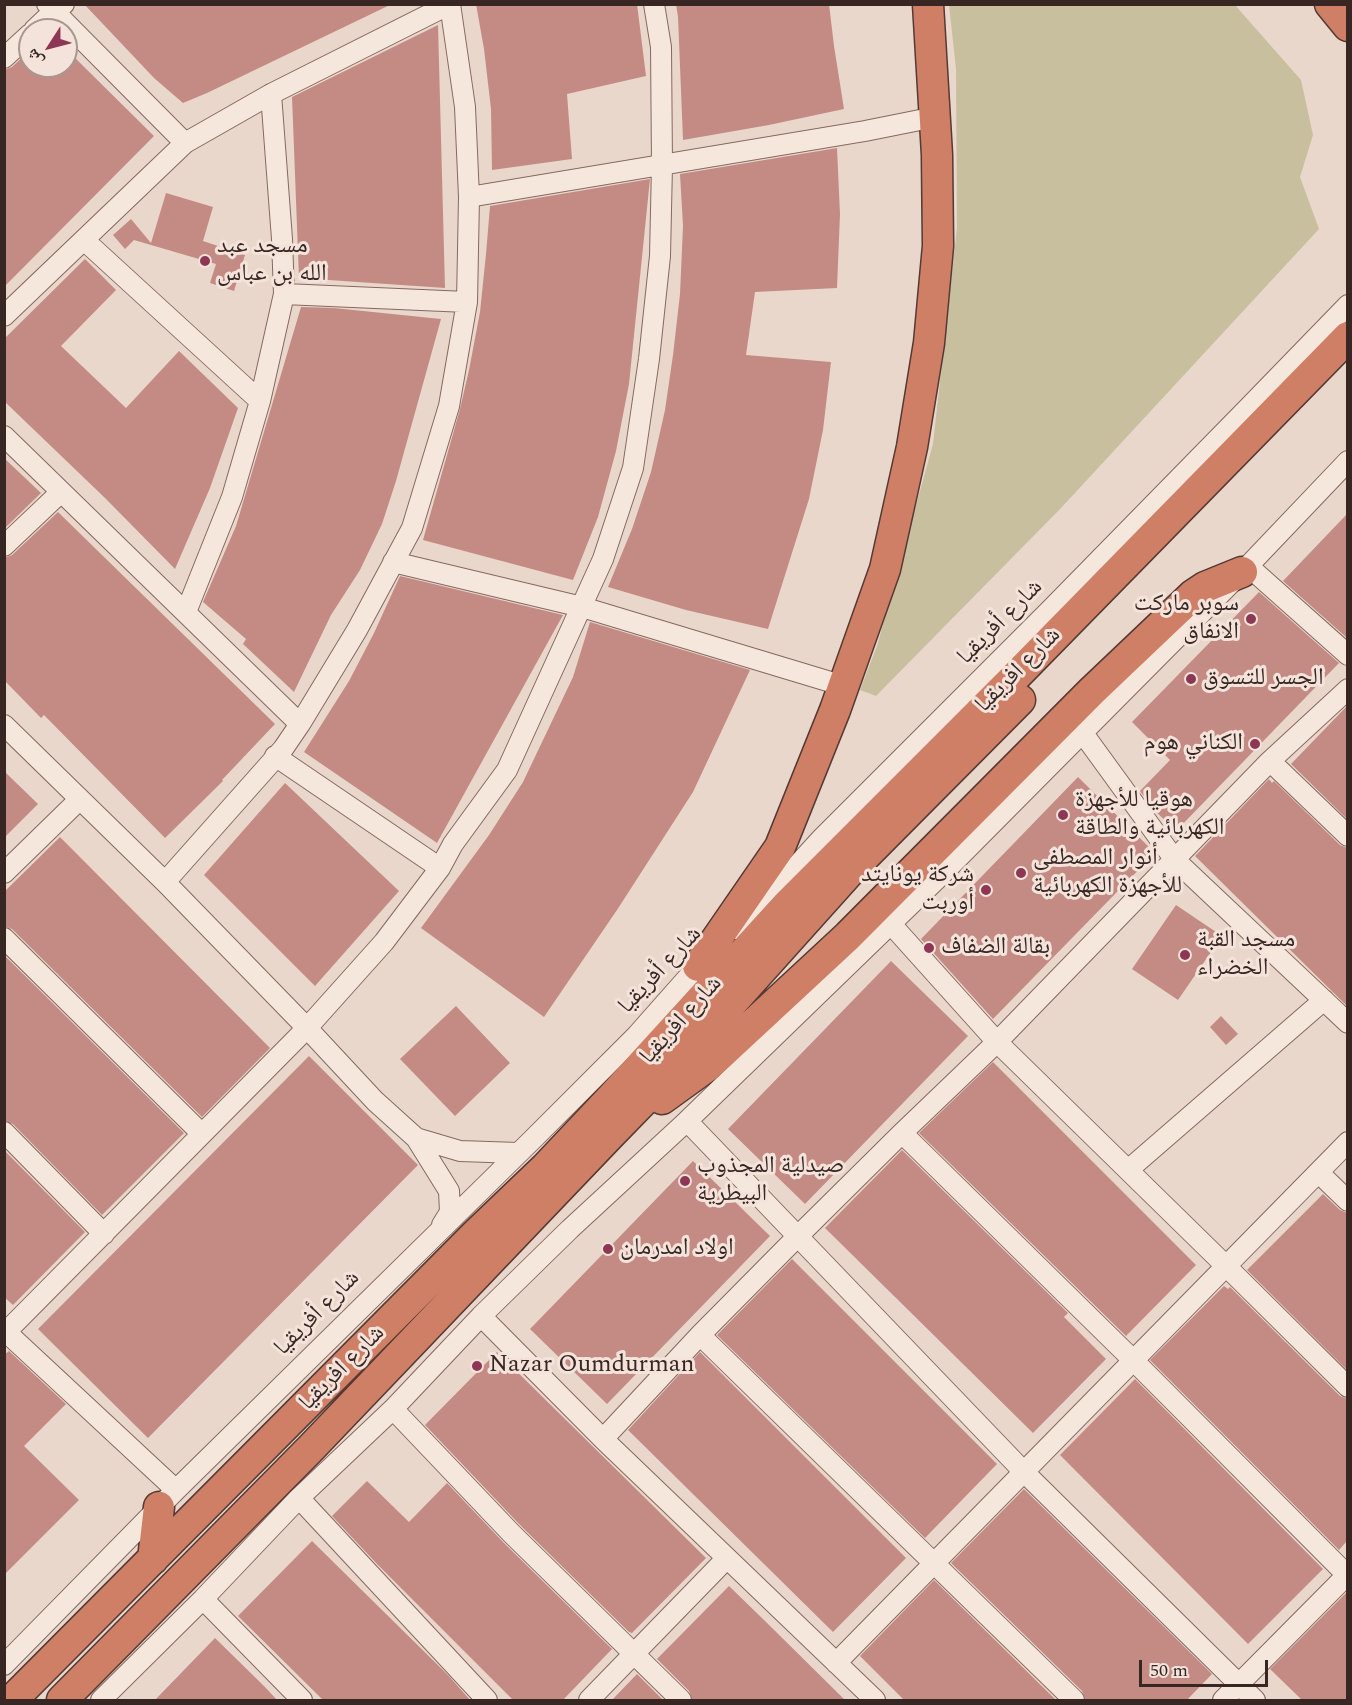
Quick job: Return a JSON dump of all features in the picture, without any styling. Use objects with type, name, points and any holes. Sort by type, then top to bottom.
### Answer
[{"type":"highway","points":[[698,966],[780,847],[844,686],[885,569],[912,447],[927,355],[938,246],[937,155],[928,4]]},
{"type":"highway","points":[[1330,4],[1347,26]]},
{"type":"highway","name":"شارع افريقيا","points":[[62,1701],[312,1447],[659,1084],[1017,688],[1347,337]]},
{"type":"highway","name":"شارع افريقيا","points":[[12,1701],[476,1234],[545,1168],[787,905],[1017,688],[1347,367]]},
{"type":"highway","points":[[610,1135],[709,1065],[848,936],[1092,691],[1194,596],[1205,587],[1245,569]]},
{"type":"highway","points":[[153,1559],[167,1498]]},
{"type":"street","points":[[4,316],[185,142],[271,94],[450,4],[465,107],[469,197],[467,302],[449,406],[412,528],[357,630],[283,749],[165,882]]},
{"type":"street","points":[[167,1498],[5,1332],[307,1028],[384,942],[440,868],[453,844],[507,770],[603,559],[633,468],[649,359],[660,256],[661,46],[654,4]]},
{"type":"street","points":[[55,7],[185,142]]},
{"type":"street","points":[[4,58],[18,45]]},
{"type":"street","points":[[186,612],[232,497],[260,401],[284,294],[271,94]]},
{"type":"street","points":[[469,197],[865,131],[935,117]]},
{"type":"street","points":[[84,240],[260,401]]},
{"type":"street","points":[[284,294],[467,302]]},
{"type":"street","name":"شارع أفريقيا","points":[[4,1665],[167,1498],[637,1035],[698,966],[770,895],[822,838],[1082,577],[1347,305]]},
{"type":"street","points":[[4,436],[300,724]]},
{"type":"street","points":[[107,1698],[299,1498],[393,1409],[481,1316],[941,875],[1245,569],[1347,461]]},
{"type":"street","points":[[4,546],[61,492]]},
{"type":"street","points":[[393,562],[582,607],[844,686]]},
{"type":"street","points":[[1245,569],[1347,655]]},
{"type":"street","points":[[603,1439],[700,1335],[797,1237],[902,1132],[997,1042],[1270,761],[1347,689]]},
{"type":"street","points":[[4,725],[165,882],[375,1101],[416,1138],[449,1191],[450,1212],[440,1230]]},
{"type":"street","points":[[1082,732],[1175,860],[1347,1023]]},
{"type":"street","points":[[275,756],[440,868]]},
{"type":"street","points":[[1270,761],[1347,836]]},
{"type":"street","points":[[4,873],[80,799]]},
{"type":"street","points":[[890,923],[997,1042],[1227,1266],[1347,1387]]},
{"type":"street","points":[[4,938],[202,1134]]},
{"type":"street","points":[[1128,1170],[1324,1000]]},
{"type":"street","points":[[687,1121],[1024,1472],[1255,1701]]},
{"type":"street","points":[[4,1132],[104,1234]]},
{"type":"street","points":[[902,1132],[1347,1575],[1222,1701]]},
{"type":"street","points":[[416,1138],[460,1151],[518,1153]]},
{"type":"street","points":[[836,1663],[1347,1142]]},
{"type":"street","points":[[1319,1173],[1347,1201]]},
{"type":"street","points":[[481,1316],[603,1439],[875,1701]]},
{"type":"street","points":[[700,1335],[1074,1701]]},
{"type":"street","points":[[393,1409],[512,1534],[681,1701]]},
{"type":"street","points":[[299,1498],[487,1701]]},
{"type":"street","points":[[589,1701],[727,1558]]},
{"type":"street","points":[[203,1599],[302,1701]]},
{"type":"shaded area","points":[[949,5],[1235,5],[1301,80],[1313,135],[1300,177],[1319,229],[1062,507],[876,696],[860,690],[877,646],[933,444],[957,228],[956,69]]},
{"type":"building","points":[[84,4],[392,4],[183,103],[154,78]]},
{"type":"building","points":[[476,4],[637,4],[646,76],[567,94],[572,159],[492,170],[491,109]]},
{"type":"building","points":[[676,4],[829,4],[844,109],[683,140]]},
{"type":"building","points":[[438,25],[445,288],[299,278],[292,97]]},
{"type":"building","points":[[18,61],[18,78],[78,78],[78,61],[154,136],[4,287],[4,70]]},
{"type":"building","points":[[837,148],[840,214],[837,288],[755,292],[746,355],[831,362],[823,430],[809,499],[768,629],[686,610],[608,587],[632,529],[651,472],[665,410],[680,294],[683,226],[680,174]]},
{"type":"building","points":[[650,179],[629,384],[616,451],[598,517],[573,580],[423,540],[469,370],[480,312],[490,206]]},
{"type":"building","points":[[166,193],[213,207],[203,241],[245,255],[234,291],[210,283],[216,264],[134,240],[125,249],[113,235],[131,219],[151,243]]},
{"type":"building","points":[[85,259],[116,290],[61,346],[126,408],[179,351],[238,408],[210,488],[175,569],[4,401],[4,339]]},
{"type":"building","points":[[301,307],[334,308],[441,319],[382,524],[360,570],[331,615],[294,692],[243,644],[246,639],[203,602],[236,526]]},
{"type":"building","points":[[4,458],[41,493],[4,529]]},
{"type":"building","points":[[58,512],[275,724],[223,781],[165,838],[44,715],[41,718],[4,680],[4,558],[12,555]]},
{"type":"building","points":[[1347,514],[1347,638],[1283,581]]},
{"type":"building","points":[[400,576],[563,615],[437,843],[304,752],[349,681]]},
{"type":"building","points":[[1259,592],[1339,663],[1176,831],[1151,807],[1140,791],[1170,760],[1132,722]]},
{"type":"building","points":[[590,622],[750,670],[693,792],[544,1017],[421,928],[489,835],[523,782],[573,677]]},
{"type":"building","points":[[1347,706],[1347,819],[1291,764]]},
{"type":"building","points":[[4,771],[38,804],[4,838]]},
{"type":"building","points":[[1078,777],[1155,853],[993,1019],[921,939]]},
{"type":"building","points":[[1269,779],[1272,783],[1274,781],[1340,845],[1347,848],[1347,1006],[1195,856]]},
{"type":"building","points":[[285,783],[399,891],[315,986],[204,875]]},
{"type":"building","points":[[60,837],[270,1048],[202,1117],[12,929],[4,926],[4,892]]},
{"type":"building","points":[[1176,905],[1222,936],[1178,1000],[1132,969]]},
{"type":"building","points":[[4,955],[184,1133],[102,1215],[13,1124],[4,1120]]},
{"type":"building","points":[[891,961],[968,1036],[805,1204],[728,1129]]},
{"type":"building","points":[[456,1006],[510,1063],[455,1116],[400,1059]]},
{"type":"building","points":[[1221,1016],[1238,1034],[1226,1045],[1210,1027]]},
{"type":"building","points":[[309,1056],[418,1165],[148,1438],[38,1329]]},
{"type":"building","points":[[993,1062],[1196,1265],[1126,1336],[919,1133]]},
{"type":"building","points":[[4,1150],[85,1232],[13,1305],[4,1297]]},
{"type":"building","points":[[902,1150],[1068,1313],[1064,1317],[1106,1359],[1033,1433],[825,1228]]},
{"type":"building","points":[[693,1161],[770,1236],[607,1404],[530,1329]]},
{"type":"building","points":[[1323,1194],[1340,1210],[1347,1213],[1347,1370],[1247,1270]]},
{"type":"building","points":[[792,1259],[997,1464],[925,1538],[717,1335]]},
{"type":"building","points":[[1224,1286],[1228,1289],[1230,1287],[1340,1396],[1347,1399],[1347,1541],[1339,1550],[1150,1360]]},
{"type":"building","points":[[9,1351],[66,1404],[24,1446],[79,1500],[4,1575],[4,1355]]},
{"type":"building","points":[[497,1352],[706,1558],[632,1633],[521,1526],[425,1425]]},
{"type":"building","points":[[700,1352],[906,1558],[833,1632],[628,1430]]},
{"type":"building","points":[[1135,1379],[1323,1569],[1248,1644],[1060,1455]]},
{"type":"building","points":[[367,1481],[409,1522],[447,1483],[504,1543],[612,1649],[562,1701],[514,1701],[332,1516]]},
{"type":"building","points":[[1024,1489],[1212,1674],[1186,1701],[1086,1701],[1082,1691],[951,1563]]},
{"type":"building","points":[[312,1541],[448,1675],[471,1701],[324,1701],[238,1616]]},
{"type":"building","points":[[934,1580],[1057,1701],[905,1701],[860,1656]]},
{"type":"building","points":[[729,1586],[846,1701],[693,1701],[689,1691],[657,1659]]},
{"type":"building","points":[[1347,1592],[1347,1701],[1303,1701],[1270,1669]]},
{"type":"building","points":[[215,1638],[265,1687],[278,1701],[154,1701]]},
{"type":"building","points":[[637,1674],[664,1701],[611,1701]]},
{"type":"place","name":"مسجد عبد الله بن عباس","points":[[205,261]]},
{"type":"place","name":"سوبر ماركت الانفاق","points":[[1251,619]]},
{"type":"place","name":"الجسر للتسوق","points":[[1191,679]]},
{"type":"place","name":"الكناني هوم","points":[[1255,744]]},
{"type":"place","name":"هوقيا للأجهزة الكهربائية والطاقة","points":[[1063,815]]},
{"type":"place","name":"أنوار المصطفى للأجهزة الكهربائية","points":[[1021,873]]},
{"type":"place","name":"شركة يونايتد أوربت","points":[[986,890]]},
{"type":"place","name":"بقالة الضفاف","points":[[929,948]]},
{"type":"place","name":"مسجد القبة الخضراء","points":[[1185,955]]},
{"type":"place","name":"صيدلية المجذوب البيطرية","points":[[685,1181]]},
{"type":"place","name":"اولاد امدرمان","points":[[608,1249]]},
{"type":"place","name":"Nazar Oumdurman","points":[[477,1366]]}]
